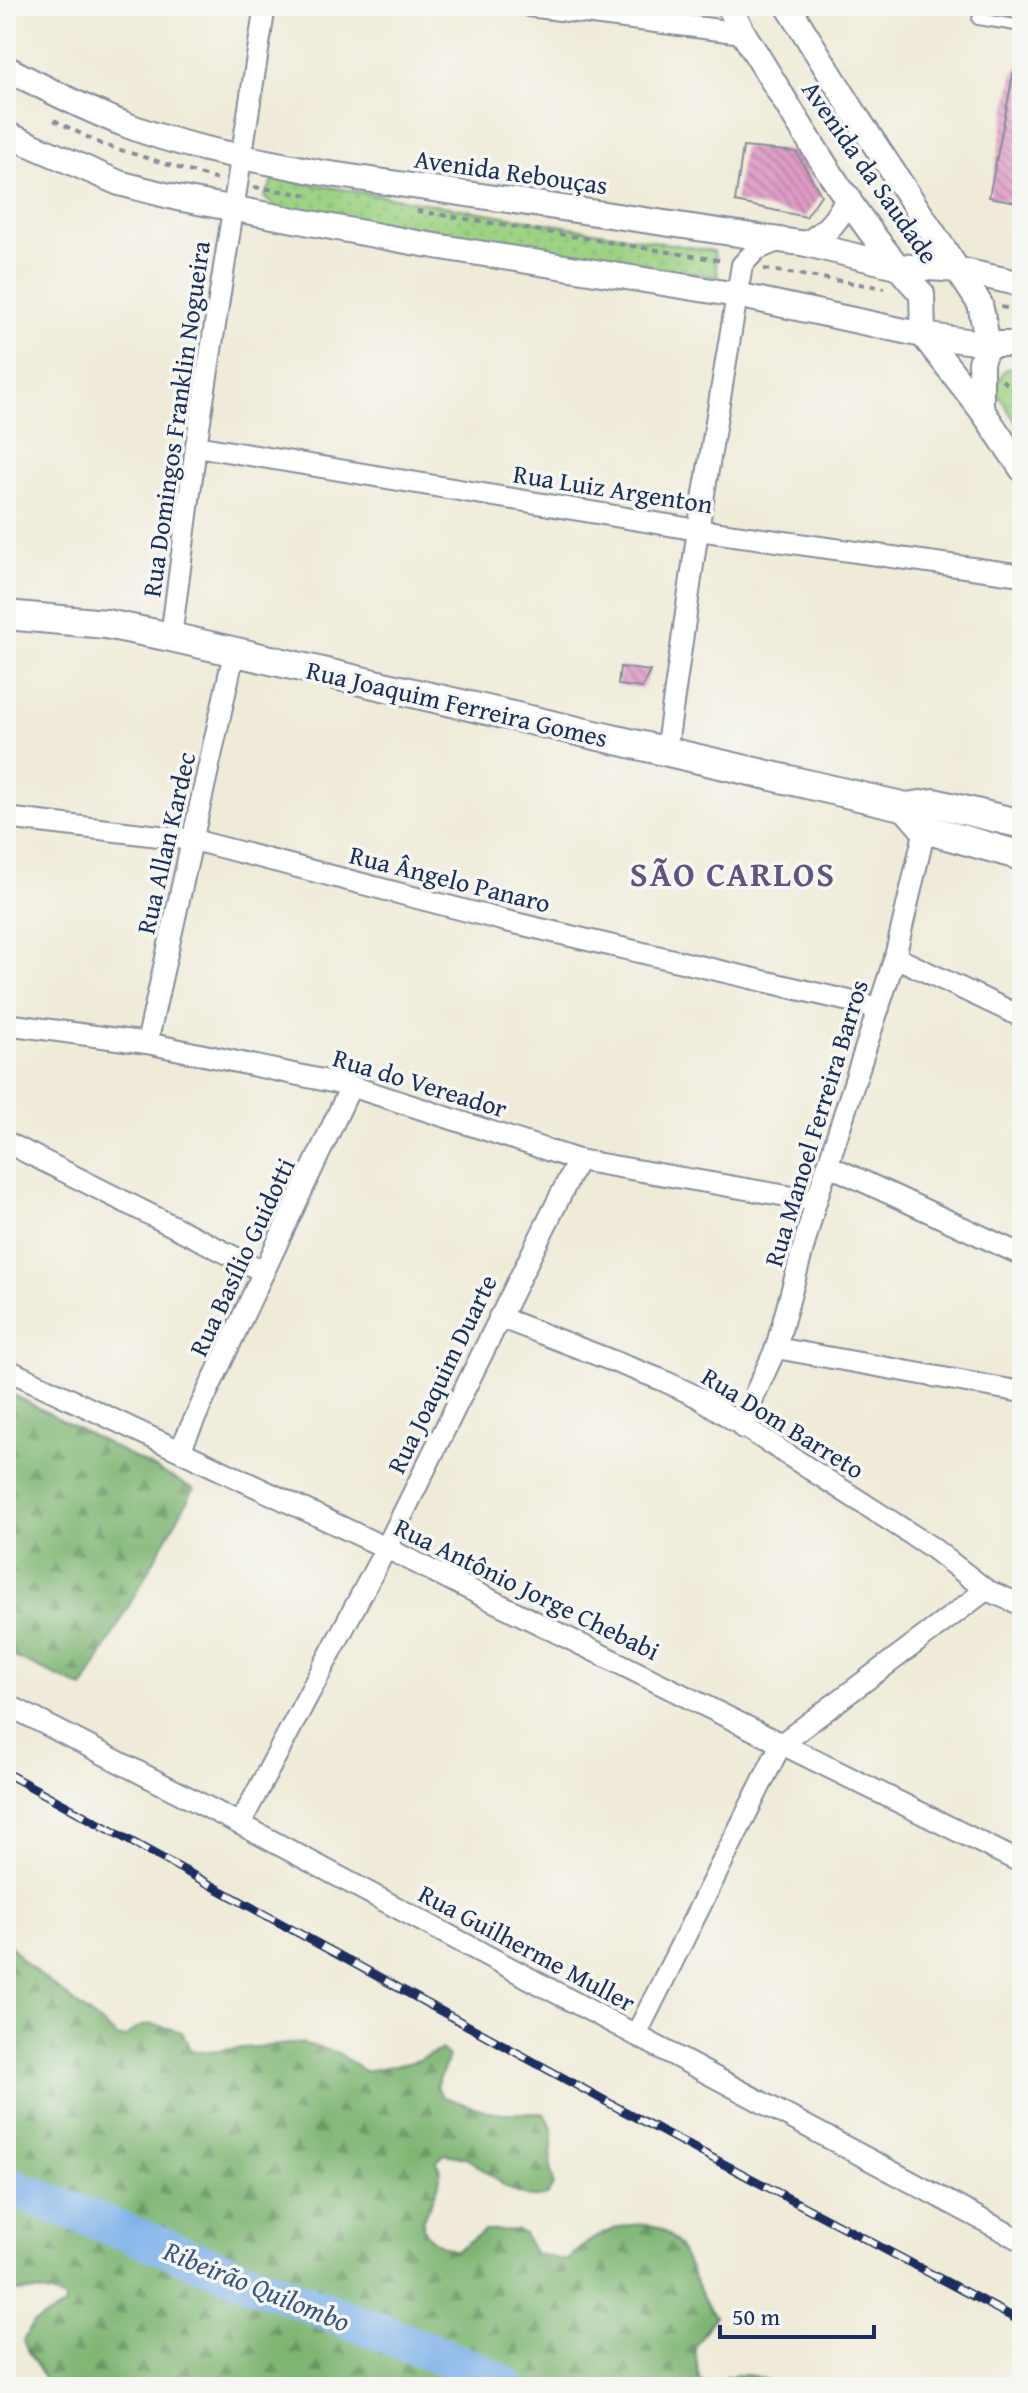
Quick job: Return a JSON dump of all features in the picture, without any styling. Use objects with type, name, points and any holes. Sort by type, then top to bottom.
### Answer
[{"type":"main road","name":"Rua Joaquim Ferreira Gomes","points":[[6,615],[106,624],[171,637],[906,807],[934,803],[1022,824]]},
{"type":"main road","points":[[906,807],[925,829],[1022,856]]},
{"type":"street","name":"Rua Domingos Franklin Nogueira","points":[[171,637],[196,446],[265,6]]},
{"type":"street","points":[[529,6],[743,33]]},
{"type":"street","name":"Avenida da Saudade","points":[[729,6],[848,197],[896,266],[922,294],[923,335]]},
{"type":"street","name":"Avenida da Saudade","points":[[788,6],[980,304],[988,344],[981,362],[981,409]]},
{"type":"street","name":"Avenida Rebouças","points":[[6,68],[71,102],[132,128],[317,172],[807,244],[896,266],[959,270],[1022,284]]},
{"type":"street","points":[[6,134],[119,183],[233,209],[417,243],[737,295],[923,335],[988,344],[1022,344]]},
{"type":"street","points":[[807,244],[828,231],[840,216],[848,197]]},
{"type":"street","points":[[666,752],[698,530],[742,265],[747,256],[780,240]]},
{"type":"street","points":[[923,335],[981,409],[1022,469]]},
{"type":"street","name":"Rua Luiz Argenton","points":[[196,446],[698,530],[1022,575]]},
{"type":"street","name":"Rua Allan Kardec","points":[[147,1043],[234,653]]},
{"type":"street","name":"Rua Ângelo Panaro","points":[[6,818],[193,840],[502,920],[879,1008]]},
{"type":"street","name":"Rua Manoel Ferreira Barros","points":[[743,1428],[776,1348],[816,1201],[895,957],[925,829]]},
{"type":"street","points":[[895,957],[1022,1017]]},
{"type":"street","name":"Rua do Vereador","points":[[6,1024],[147,1043],[351,1086],[578,1160],[816,1201]]},
{"type":"street","name":"Rua Basílio Guidotti","points":[[180,1450],[351,1086]]},
{"type":"street","points":[[6,1142],[264,1272]]},
{"type":"street","name":"Rua Joaquim Duarte","points":[[240,1824],[386,1548],[578,1160]]},
{"type":"street","points":[[828,1165],[1022,1255]]},
{"type":"street","name":"Rua Dom Barreto","points":[[499,1317],[698,1397],[931,1547],[986,1590],[1022,1605]]},
{"type":"street","points":[[776,1348],[1022,1392]]},
{"type":"street","name":"Rua Antônio Jorge Chebabi","points":[[6,1369],[386,1548],[1022,1863]]},
{"type":"street","points":[[636,2035],[781,1744],[986,1590]]},
{"type":"street","name":"Rua Guilherme Muller","points":[[6,1704],[240,1824],[1022,2241]]},
{"type":"lane","points":[[978,19],[1022,26]]},
{"type":"green space","points":[[275,178],[714,251],[718,277],[277,209],[264,197]]},
{"type":"green space","points":[[1022,367],[1022,432],[994,388],[1005,370]]},
{"type":"green space","points":[[6,1391],[194,1489],[83,1688],[6,1653]]},
{"type":"green space","points":[[6,1940],[23,1961],[119,2038],[152,2024],[182,2032],[190,2049],[197,2052],[302,2043],[338,2053],[364,2071],[413,2062],[441,2050],[449,2057],[436,2086],[443,2097],[493,2113],[543,2113],[552,2131],[554,2184],[547,2196],[525,2196],[506,2187],[469,2160],[445,2154],[437,2161],[440,2175],[423,2222],[425,2232],[435,2242],[456,2251],[484,2231],[516,2230],[524,2234],[534,2253],[566,2261],[580,2248],[612,2230],[630,2225],[650,2226],[664,2232],[675,2242],[715,2316],[695,2347],[699,2380],[709,2384],[746,2375],[782,2387],[48,2387],[23,2340],[34,2323],[64,2307],[65,2301],[45,2293],[6,2293]]},
{"type":"building","points":[[1014,70],[1022,71],[1022,203],[989,197]]},
{"type":"building","points":[[743,147],[796,152],[821,195],[806,217],[735,202]]},
{"type":"building","points":[[620,667],[650,671],[642,688],[618,685]]},
{"type":"waterway","name":"Ribeirão Quilombo","points":[[6,2185],[479,2371],[507,2387]]},
{"type":"railway","points":[[6,1773],[620,2109],[1022,2322]]},
{"type":"district","name":"SÃO CARLOS","points":[[733,874]]}]
